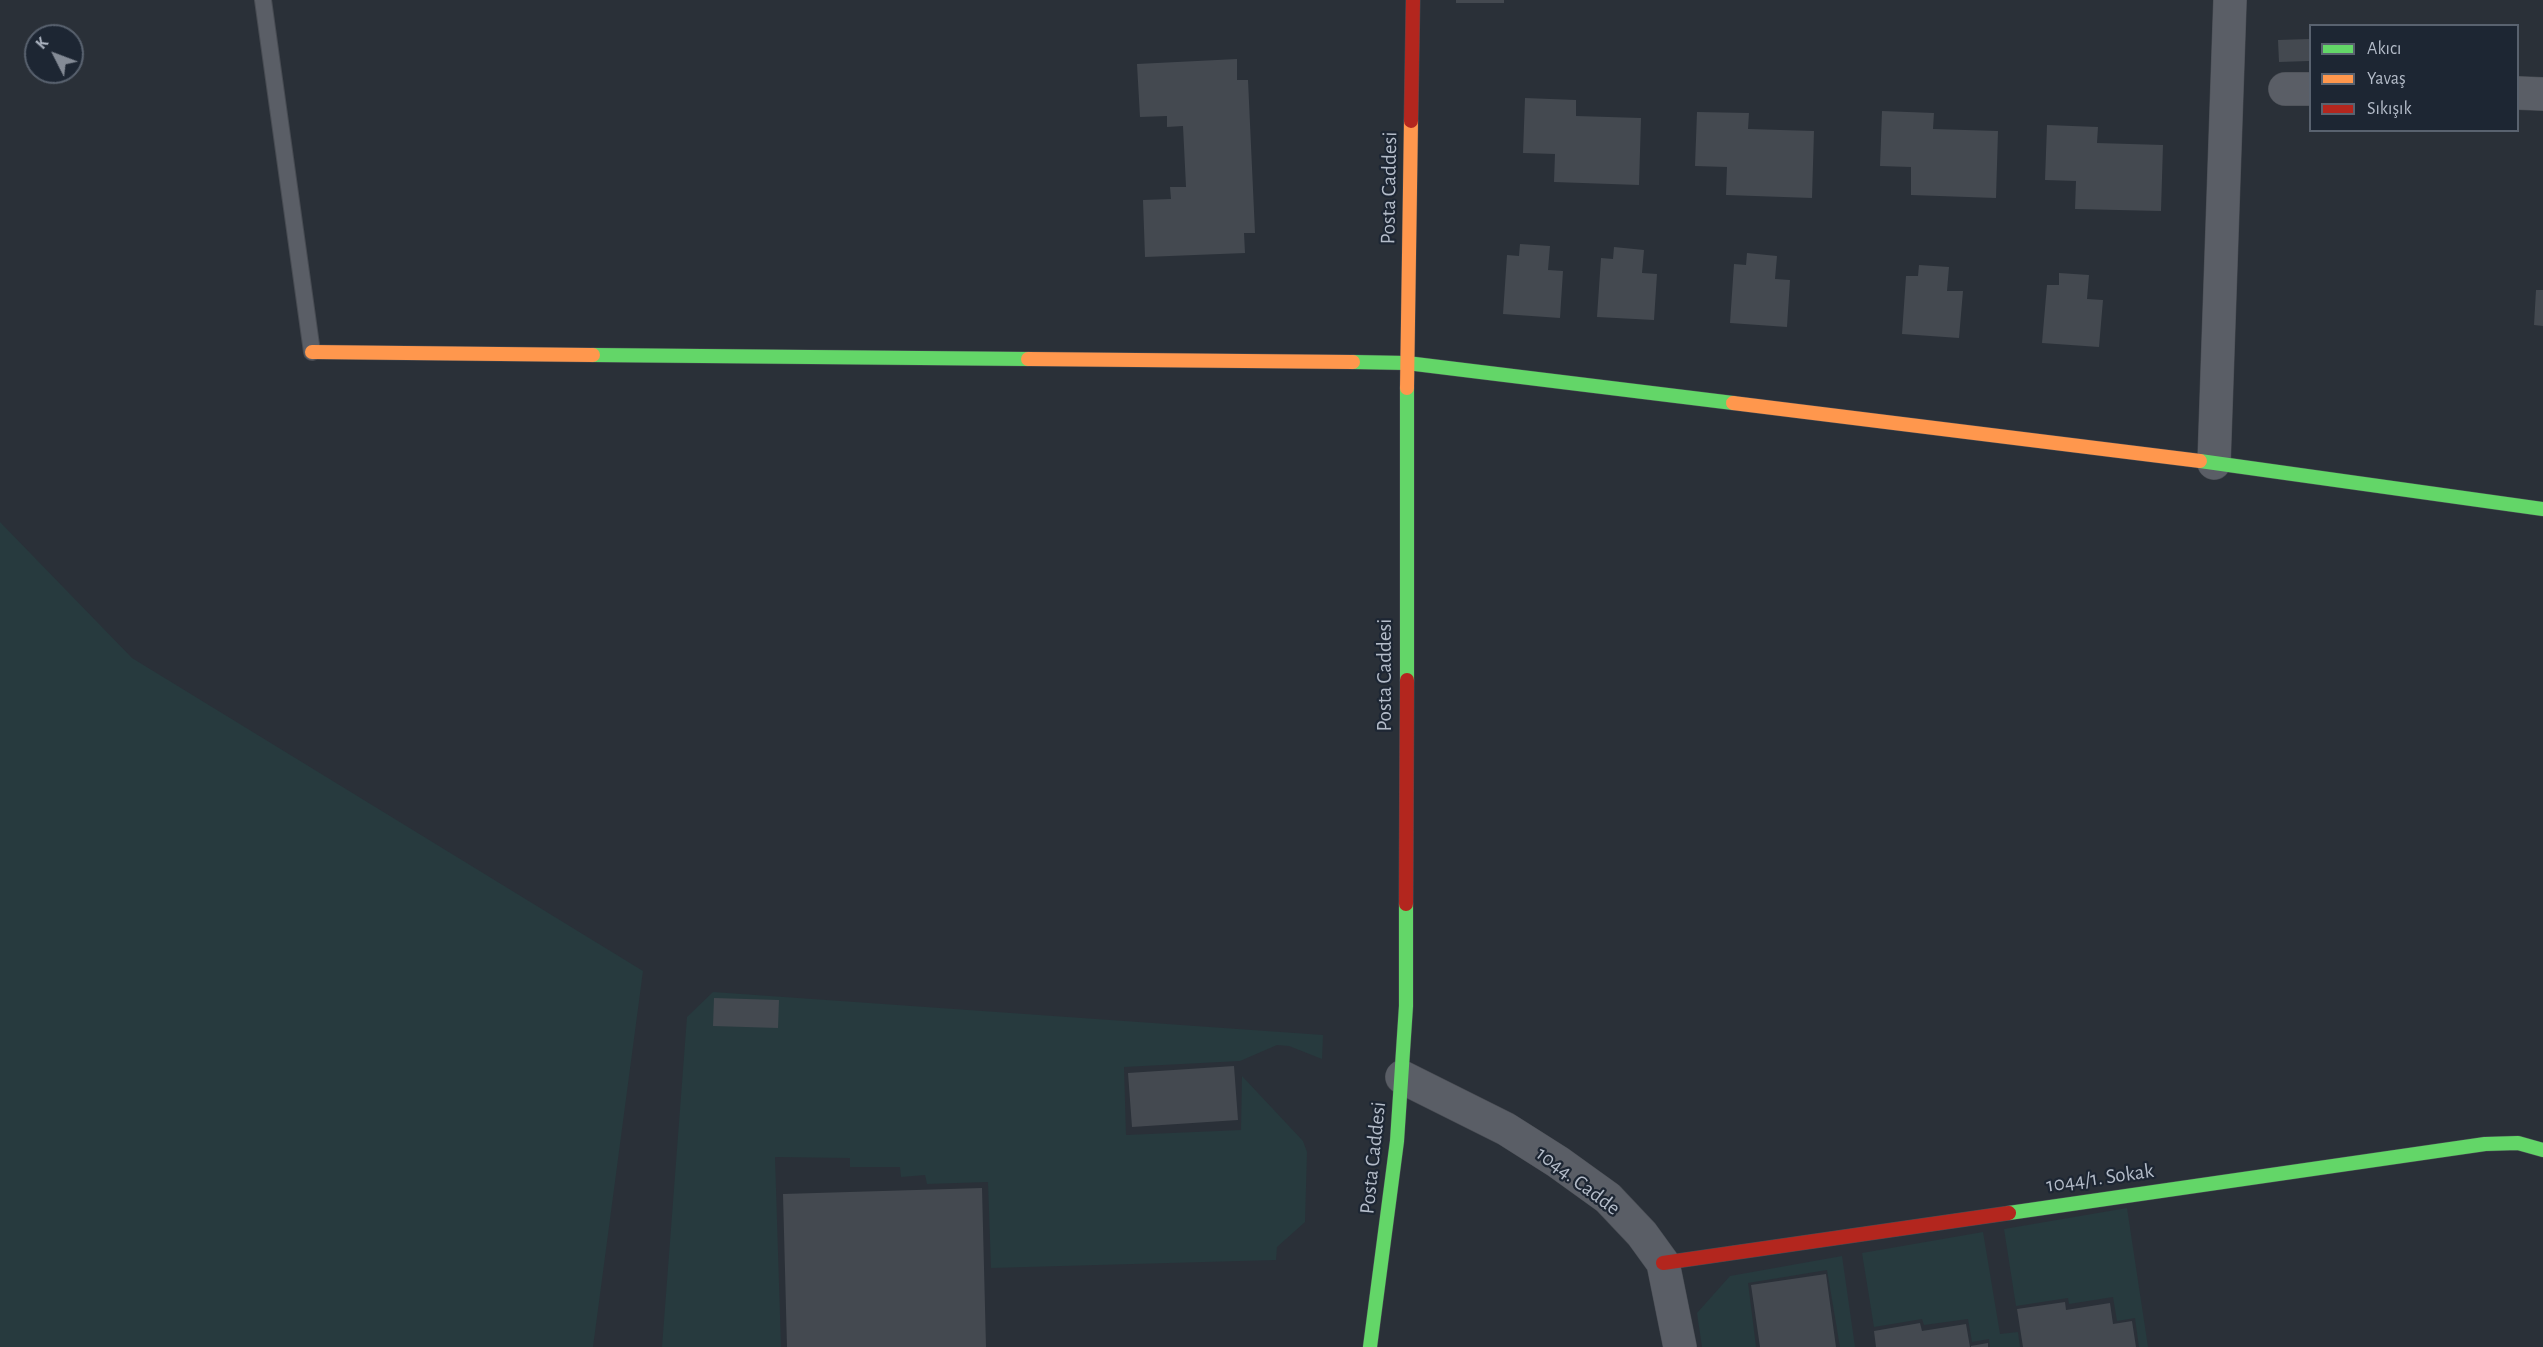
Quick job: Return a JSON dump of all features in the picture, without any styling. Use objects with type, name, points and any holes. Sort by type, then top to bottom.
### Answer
[{"type":"street","name":"Posta Caddesi","points":[[1370,1347],[1388,1219],[1402,1077],[1406,1006],[1407,363],[1413,0]]},
{"type":"street","points":[[2214,463],[2230,0]]},
{"type":"street","points":[[2519,93],[2543,94]]},
{"type":"street","points":[[312,352],[1407,363],[2214,463],[2543,509]]},
{"type":"street","name":"1044. Cadde","points":[[1402,1077],[1506,1129],[1558,1162],[1608,1198],[1642,1234],[1663,1263],[1680,1347]]},
{"type":"street","name":"1044/1. Sokak","points":[[1663,1263],[2485,1144],[2518,1143],[2542,1150]]},
{"type":"lane","points":[[263,0],[312,352]]},
{"type":"green space","points":[[0,522],[132,658],[643,971],[593,1347],[0,1347]]},
{"type":"green space","points":[[713,992],[1323,1035],[1322,1059],[1289,1046],[1277,1045],[1240,1061],[1124,1067],[1126,1135],[1241,1130],[1242,1076],[1303,1141],[1307,1152],[1305,1222],[1277,1247],[1276,1260],[991,1268],[988,1182],[927,1184],[925,1175],[901,1177],[900,1167],[850,1167],[850,1158],[775,1157],[781,1347],[662,1347],[687,1017]]},
{"type":"green space","points":[[2127,1208],[2148,1347],[2139,1347],[2135,1318],[2117,1321],[2113,1297],[2069,1304],[2068,1298],[2016,1306],[2004,1229]]},
{"type":"green space","points":[[1983,1232],[2000,1334],[2018,1332],[2020,1347],[1990,1347],[1989,1339],[1972,1342],[1968,1319],[1924,1325],[1922,1319],[1874,1327],[1862,1253]]},
{"type":"green space","points":[[1842,1256],[1855,1347],[1840,1347],[1827,1270],[1748,1283],[1756,1347],[1702,1347],[1697,1313],[1730,1276]]},
{"type":"building","points":[[1456,0],[1504,0],[1504,3],[1456,3]]},
{"type":"building","points":[[2309,39],[2309,61],[2279,62],[2278,40]]},
{"type":"building","points":[[1237,59],[1237,80],[1248,80],[1255,233],[1244,233],[1245,253],[1145,257],[1143,200],[1171,199],[1170,187],[1186,187],[1183,126],[1167,127],[1167,116],[1140,117],[1137,64]]},
{"type":"building","points":[[1525,98],[1576,100],[1576,116],[1641,118],[1639,185],[1554,182],[1555,154],[1523,153]]},
{"type":"building","points":[[1882,111],[1934,113],[1933,129],[1998,131],[1996,198],[1911,195],[1911,167],[1880,166]]},
{"type":"building","points":[[1697,112],[1749,113],[1748,129],[1814,131],[1812,198],[1726,195],[1727,167],[1695,166]]},
{"type":"building","points":[[2047,125],[2098,127],[2097,143],[2163,145],[2161,211],[2075,209],[2076,181],[2045,180]]},
{"type":"building","points":[[1520,244],[1550,246],[1548,270],[1563,271],[1560,318],[1503,314],[1507,255],[1519,256]]},
{"type":"building","points":[[1614,247],[1644,250],[1642,273],[1657,274],[1654,320],[1597,317],[1601,258],[1613,259]]},
{"type":"building","points":[[1747,253],[1777,256],[1775,279],[1790,280],[1787,327],[1730,323],[1734,264],[1746,265]]},
{"type":"building","points":[[1919,265],[1949,267],[1947,291],[1963,291],[1959,338],[1902,334],[1906,276],[1918,276]]},
{"type":"building","points":[[2059,273],[2089,275],[2087,299],[2103,300],[2099,347],[2042,343],[2047,285],[2059,285]]},
{"type":"building","points":[[2536,290],[2543,290],[2543,326],[2534,325]]},
{"type":"building","points":[[714,998],[779,1000],[778,1028],[713,1026]]},
{"type":"building","points":[[1234,1066],[1238,1120],[1132,1127],[1128,1073]]},
{"type":"building","points":[[982,1188],[986,1347],[787,1347],[783,1194]]},
{"type":"building","points":[[1826,1274],[1836,1347],[1760,1347],[1751,1285]]},
{"type":"building","points":[[2065,1302],[2066,1310],[2110,1303],[2113,1324],[2132,1321],[2136,1347],[2023,1347],[2017,1309]]},
{"type":"building","points":[[1920,1323],[1922,1331],[1966,1324],[1970,1347],[1876,1347],[1874,1331]]},
{"type":"building","points":[[1988,1343],[1988,1347],[1971,1347],[1971,1346]]},
{"type":"traffic: fast","points":[[593,355],[1028,359]]},
{"type":"traffic: fast","points":[[1353,362],[1407,363],[1733,403]]},
{"type":"traffic: fast","points":[[1407,388],[1407,680]]},
{"type":"traffic: fast","points":[[2200,461],[2543,509]]},
{"type":"traffic: fast","points":[[1370,1347],[1397,1141],[1406,1006],[1406,904]]},
{"type":"traffic: fast","points":[[2009,1213],[2485,1144],[2518,1143],[2543,1150]]},
{"type":"traffic: slow","points":[[1407,388],[1411,121]]},
{"type":"traffic: slow","points":[[312,352],[593,355]]},
{"type":"traffic: slow","points":[[1028,359],[1353,362]]},
{"type":"traffic: slow","points":[[1733,403],[2200,461]]},
{"type":"traffic: jam","points":[[1411,121],[1413,0]]},
{"type":"traffic: jam","points":[[1406,904],[1407,680]]},
{"type":"traffic: jam","points":[[1663,1263],[2009,1213]]}]
